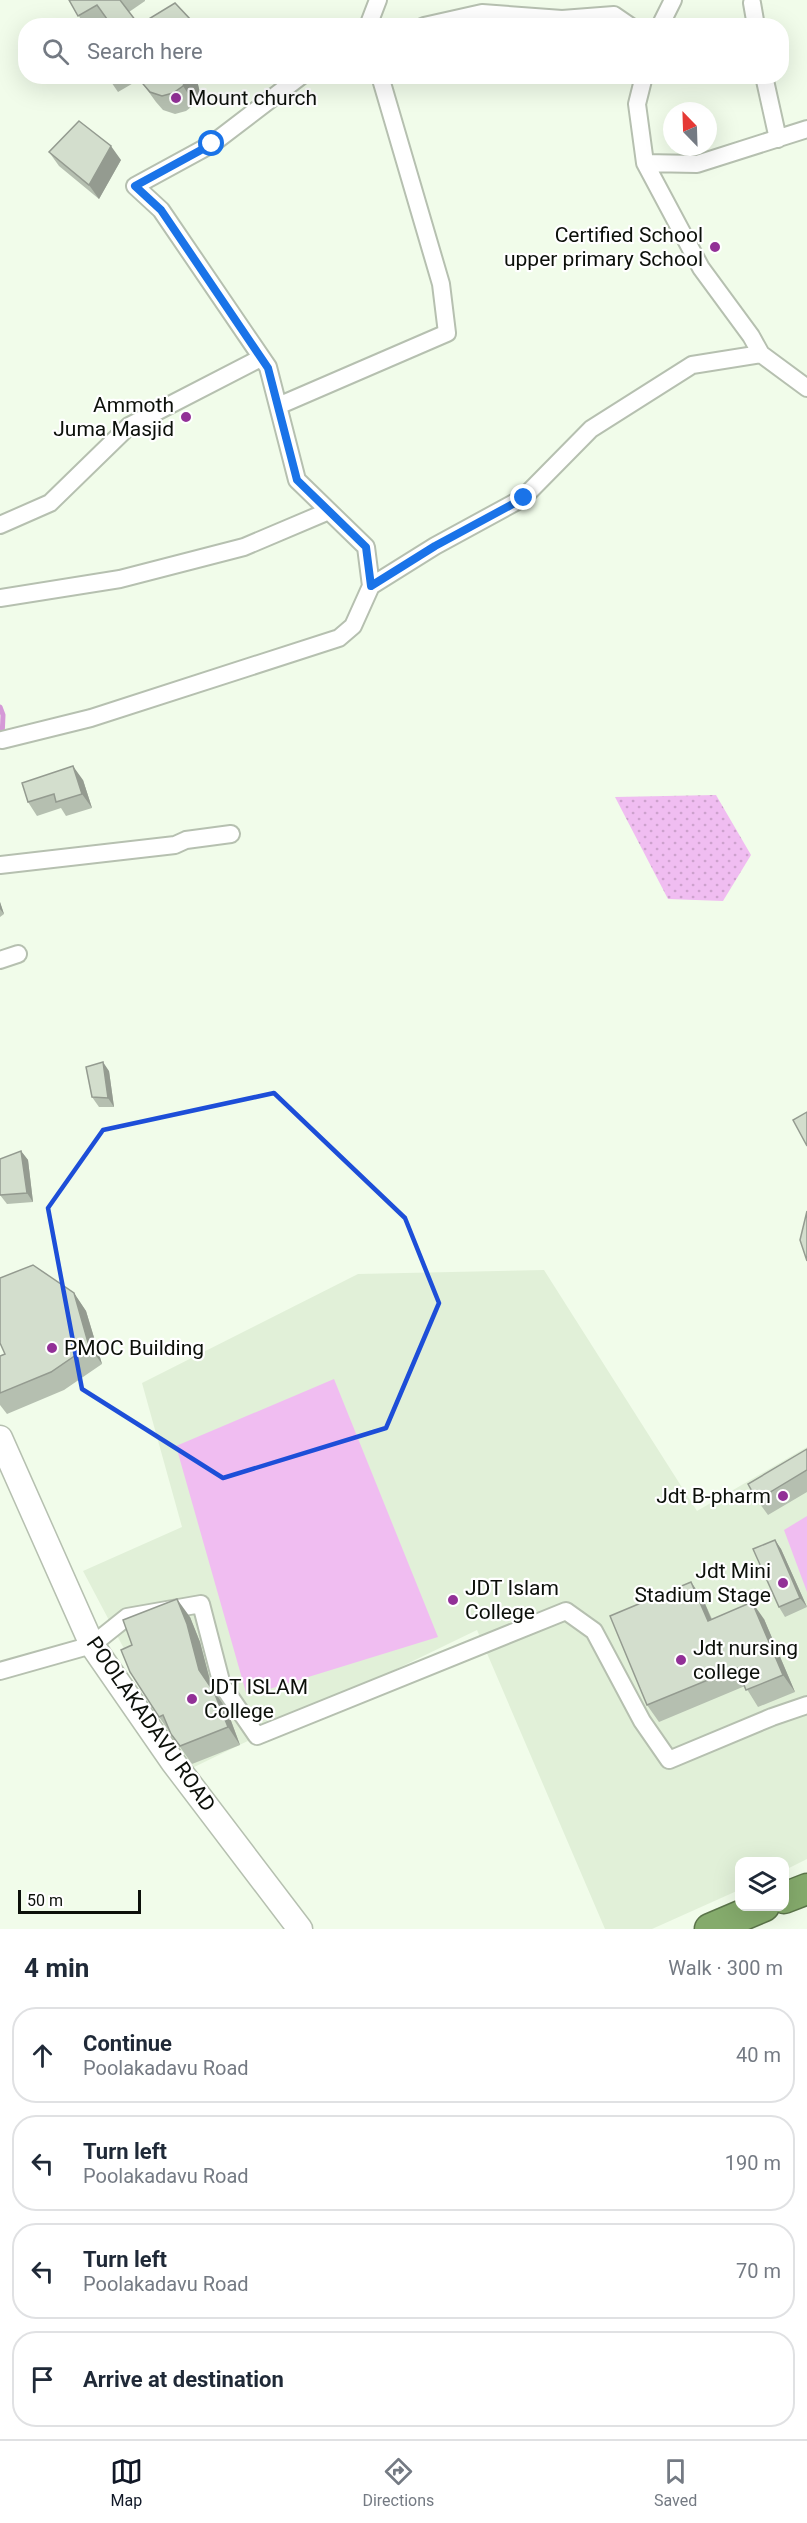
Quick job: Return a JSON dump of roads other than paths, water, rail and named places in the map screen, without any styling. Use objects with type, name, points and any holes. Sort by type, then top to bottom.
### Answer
[{"type":"highway","points":[[789,1896],[807,1889]]},
{"type":"highway","points":[[710,1929],[752,1911]]},
{"type":"street","points":[[371,18],[378,0]]},
{"type":"street","points":[[664,18],[673,0]]},
{"type":"street","points":[[752,3],[755,18]]},
{"type":"street","points":[[460,18],[482,13],[549,18]]},
{"type":"street","points":[[575,18],[614,15],[618,18]]},
{"type":"street","points":[[2,740],[91,718],[339,638],[353,626],[371,586],[366,547],[297,480],[268,368],[161,210],[135,186],[212,144],[291,84]]},
{"type":"street","points":[[278,406],[447,333],[441,284],[382,84]]},
{"type":"street","points":[[642,84],[637,104],[645,163],[701,268],[751,336],[761,354],[807,388]]},
{"type":"street","points":[[766,84],[778,139]]},
{"type":"street","points":[[645,163],[697,164],[807,129]]},
{"type":"street","points":[[371,586],[435,546],[524,498],[591,429],[692,365],[761,354]]},
{"type":"street","points":[[0,525],[50,503],[129,426],[261,358]]},
{"type":"street","points":[[0,598],[120,579],[233,550],[329,511]]},
{"type":"street","points":[[0,865],[175,845],[186,840],[231,834]]},
{"type":"street","points":[[0,960],[18,954]]},
{"type":"street","name":"POOLAKADAVU ROAD","points":[[0,1438],[92,1645],[173,1762],[300,1929]]},
{"type":"street","points":[[0,1671],[92,1645],[127,1617],[201,1604],[222,1685],[257,1736],[566,1611],[594,1631],[642,1721],[669,1760],[807,1705]]},
{"type":"waterway","points":[[0,707],[3,715],[2,738]]},
{"type":"place","name":"Mount church","points":[[176,98]]},
{"type":"place","name":"Certified School upper primary School","points":[[715,247]]},
{"type":"place","name":"Ammoth Juma Masjid","points":[[186,417]]},
{"type":"place","name":"PMOC Building","points":[[52,1348]]},
{"type":"place","name":"Jdt B-pharm","points":[[783,1496]]},
{"type":"place","name":"Jdt Mini Stadium Stage","points":[[783,1583]]},
{"type":"place","name":"JDT Islam College","points":[[453,1600]]},
{"type":"place","name":"Jdt nursing college","points":[[681,1660]]},
{"type":"place","name":"JDT ISLAM College","points":[[192,1699]]}]
